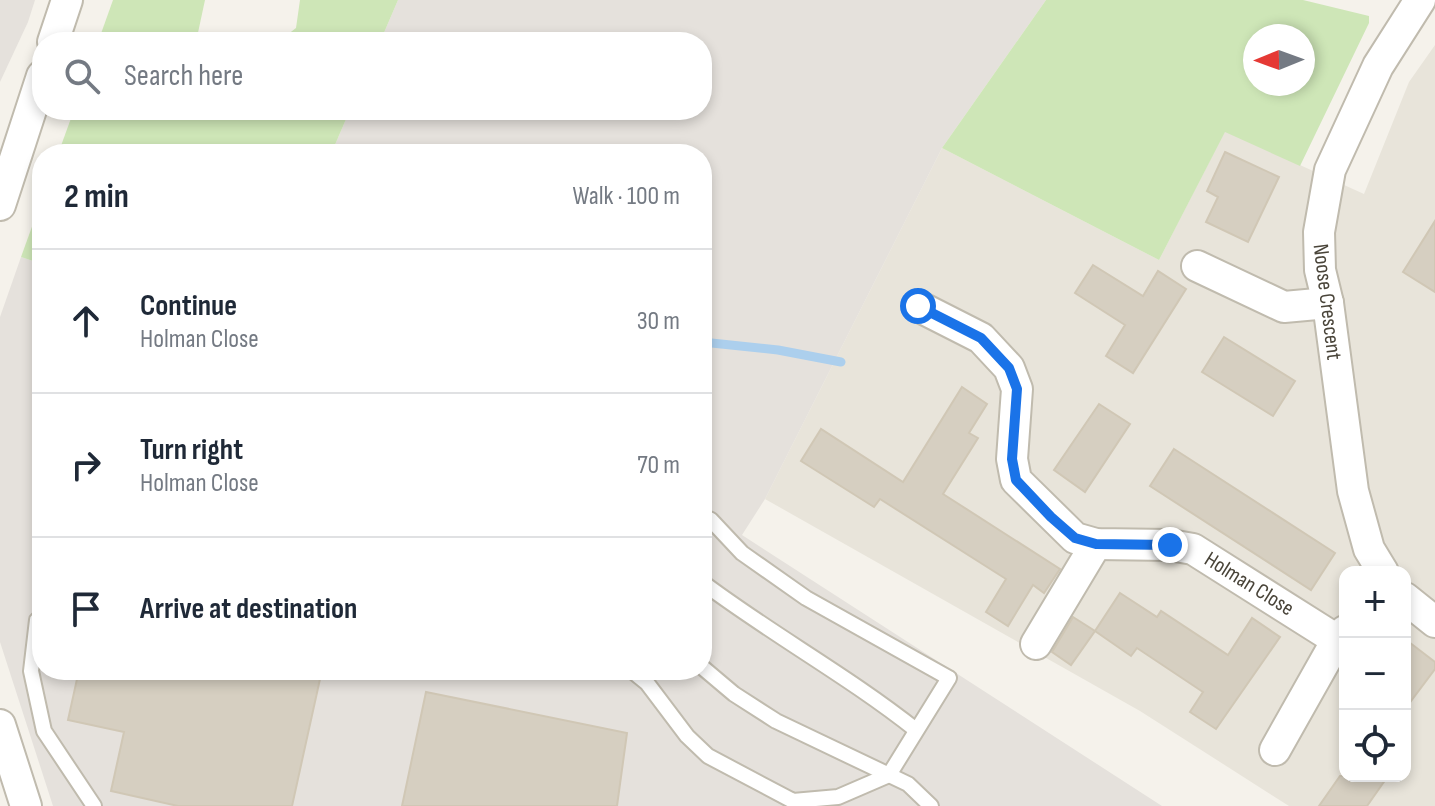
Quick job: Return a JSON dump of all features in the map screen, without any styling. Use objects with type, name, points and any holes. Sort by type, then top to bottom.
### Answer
[{"type":"street","points":[[56,32],[67,0]]},
{"type":"street","name":"Noose Crescent","points":[[1379,566],[1369,549],[1353,491],[1328,303],[1320,270],[1319,232],[1330,170],[1378,66],[1420,0]]},
{"type":"street","points":[[0,205],[7,157],[32,99]]},
{"type":"street","points":[[1197,266],[1284,307],[1328,303]]},
{"type":"street","name":"Holman Close","points":[[918,306],[981,338],[1009,368],[1017,389],[1012,459],[1016,480],[1075,538],[1096,544],[1170,545],[1193,549],[1339,635]]},
{"type":"street","points":[[1036,644],[1096,544]]},
{"type":"street","points":[[1411,603],[1435,622]]},
{"type":"street","points":[[1275,750],[1340,638]]},
{"type":"street","points":[[0,725],[26,806]]},
{"type":"lane","points":[[643,680],[687,736],[708,756],[793,801],[838,797],[889,775],[949,678],[806,598],[742,553],[712,521]]},
{"type":"lane","points":[[712,590],[916,730]]},
{"type":"lane","points":[[712,675],[776,721],[908,784],[931,806]]},
{"type":"lane","points":[[33,680],[44,731],[94,806]]},
{"type":"shaded area","points":[[0,0],[35,0],[0,82]]},
{"type":"shaded area","points":[[398,0],[1046,0],[942,148],[765,499],[742,535],[1162,806],[53,806],[0,642],[0,317],[21,257],[32,261],[32,680],[712,680],[712,144],[335,144],[346,120],[712,120],[712,32],[384,32]]},
{"type":"shaded area","points":[[1435,45],[1435,806],[1289,806],[1140,711],[765,499],[942,148],[1159,260],[1225,131],[1364,194],[1409,82]]},
{"type":"green space","points":[[113,0],[205,0],[198,32],[102,32]]},
{"type":"green space","points":[[300,0],[398,0],[384,32],[291,32],[296,28]]},
{"type":"green space","points":[[1046,0],[1303,0],[1369,16],[1369,23],[1300,166],[1225,132],[1159,260],[942,148]]},
{"type":"green space","points":[[70,120],[346,120],[335,144],[62,144]]},
{"type":"green space","points":[[32,227],[32,261],[21,257]]},
{"type":"building","points":[[1225,152],[1279,177],[1248,242],[1206,222],[1218,197],[1207,191]]},
{"type":"building","points":[[1435,221],[1435,292],[1403,272]]},
{"type":"building","points":[[1093,265],[1143,296],[1158,271],[1186,289],[1133,373],[1106,356],[1125,325],[1075,293]]},
{"type":"building","points":[[1224,337],[1295,381],[1273,416],[1202,372]]},
{"type":"building","points":[[962,387],[987,404],[969,433],[978,438],[943,494],[1060,569],[1044,593],[1033,585],[1008,626],[986,612],[1006,579],[880,499],[874,507],[801,461],[821,429],[903,482]]},
{"type":"building","points":[[1099,404],[1130,424],[1085,492],[1054,470]]},
{"type":"building","points":[[1174,449],[1335,553],[1311,590],[1150,486]]},
{"type":"building","points":[[1120,593],[1157,617],[1161,611],[1228,655],[1252,618],[1280,637],[1216,729],[1190,712],[1203,692],[1137,648],[1131,656],[1095,631]]},
{"type":"building","points":[[1073,617],[1095,631],[1071,665],[1052,652]]},
{"type":"building","points":[[1411,644],[1435,662],[1435,669],[1411,701]]},
{"type":"building","points":[[77,680],[320,680],[292,806],[178,806],[111,791],[124,732],[68,720]]},
{"type":"building","points":[[426,692],[627,733],[617,806],[402,806]]},
{"type":"building","points":[[1339,777],[1339,782],[1384,782],[1367,806],[1319,806]]},
{"type":"waterway","points":[[712,343],[778,350],[841,362]]},
{"type":"route","points":[[918,306],[981,338],[1009,368],[1017,389],[1012,459],[1016,480],[1051,517],[1075,538],[1096,544],[1170,545]]}]
